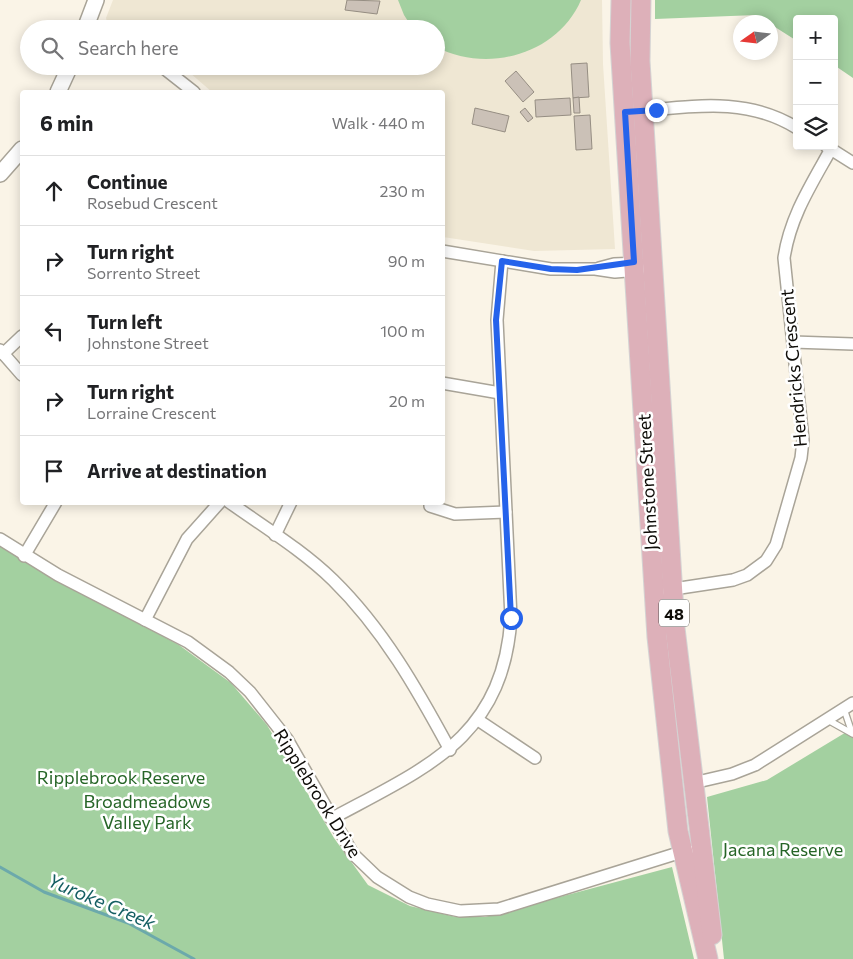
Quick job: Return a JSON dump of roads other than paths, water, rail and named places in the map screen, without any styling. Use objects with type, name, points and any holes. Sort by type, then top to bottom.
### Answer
[{"type":"main road","name":"Johnstone Street","points":[[621,0],[620,43],[634,111],[654,266],[672,590],[692,782],[702,847],[714,959]]},
{"type":"main road","name":"Johnstone Street","points":[[640,0],[634,111],[635,267],[653,593],[673,792],[682,852],[708,959]]},
{"type":"street","points":[[89,20],[96,0]]},
{"type":"street","points":[[59,90],[66,75]]},
{"type":"street","points":[[173,75],[192,90]]},
{"type":"street","points":[[634,111],[727,105],[744,107],[768,114],[793,126]]},
{"type":"street","name":"Hendricks Crescent","points":[[653,593],[733,580],[747,575],[766,561],[776,545],[801,458],[803,440],[784,276],[787,241],[798,208],[827,150]]},
{"type":"street","points":[[831,150],[853,163]]},
{"type":"street","points":[[0,174],[20,151]]},
{"type":"street","points":[[445,252],[551,269],[595,269],[615,272],[635,267],[654,266]]},
{"type":"street","points":[[331,819],[412,774],[450,750],[478,720],[491,698],[510,646],[511,610],[496,320],[502,261]]},
{"type":"street","points":[[20,338],[2,352],[20,373]]},
{"type":"street","points":[[793,342],[853,344]]},
{"type":"street","points":[[445,384],[500,393]]},
{"type":"street","points":[[24,556],[54,505]]},
{"type":"street","points":[[145,620],[187,539],[217,505]]},
{"type":"street","points":[[233,505],[332,579],[375,627],[406,671],[450,750]]},
{"type":"street","points":[[275,535],[289,505]]},
{"type":"street","points":[[430,506],[456,514],[506,512]]},
{"type":"street","name":"Ripplebrook Drive","points":[[0,539],[24,556],[205,654],[250,692],[287,740],[331,819],[353,854],[377,878],[409,897],[427,904],[460,911],[499,909],[702,847]]},
{"type":"street","points":[[692,782],[743,771],[849,706]]},
{"type":"street","points":[[478,720],[535,758]]},
{"type":"lane","points":[[849,706],[853,734]]},
{"type":"lane","points":[[828,720],[853,734]]},
{"type":"waterway","name":"Yuroke Creek","points":[[0,867],[44,892],[128,923],[194,959]]},
{"type":"park label","name":"Ripplebrook Reserve","points":[[121,777]]},
{"type":"park label","name":"Broadmeadows Valley Park","points":[[147,811]]},
{"type":"park label","name":"Jacana Reserve","points":[[783,849]]}]
